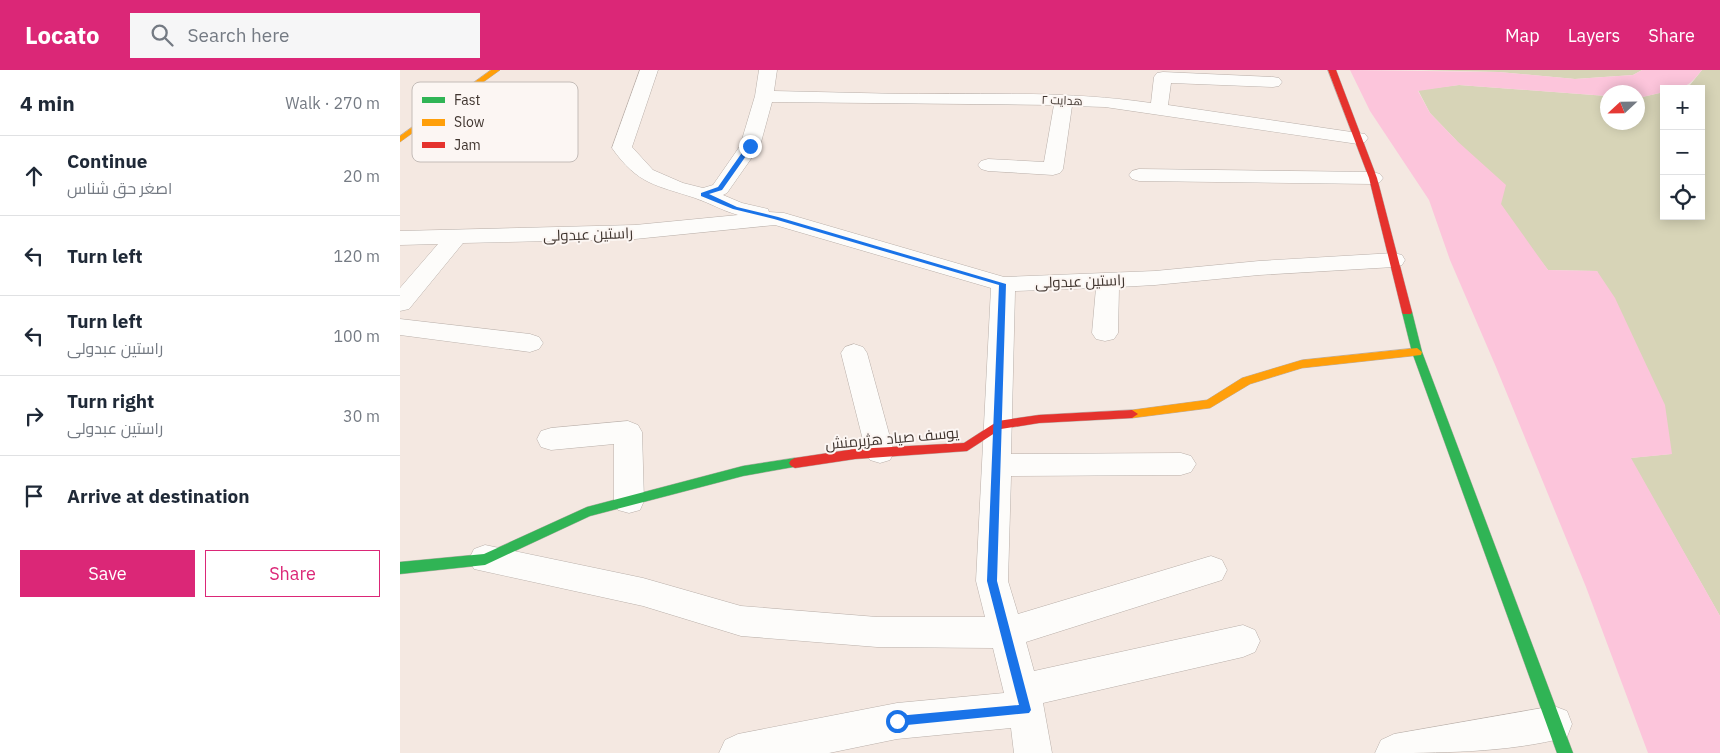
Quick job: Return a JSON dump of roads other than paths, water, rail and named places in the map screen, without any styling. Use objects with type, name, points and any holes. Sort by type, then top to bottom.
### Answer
[{"type":"street","points":[[479,82],[496,70]]},
{"type":"street","name":"راستین عبدولی","points":[[648,70],[622,148],[646,174],[676,188],[703,194],[735,208],[776,218],[1003,284],[1108,280],[1394,260]]},
{"type":"street","points":[[703,194],[720,188],[750,146],[764,96],[768,70]]},
{"type":"street","points":[[1332,70],[1374,178],[1416,352],[1560,739],[1394,753]]},
{"type":"street","points":[[1159,108],[1163,77],[1273,82]]},
{"type":"street","name":"هدایت ۲","points":[[764,96],[904,99],[1013,98],[1105,102],[1159,108],[1358,138]]},
{"type":"street","points":[[988,165],[1054,169],[1064,101]]},
{"type":"street","points":[[1139,175],[1374,178]]},
{"type":"street","name":"راستین عبدولی","points":[[400,238],[635,232],[776,218]]},
{"type":"street","points":[[400,303],[455,238]]},
{"type":"street","points":[[1106,333],[1108,280]]},
{"type":"street","points":[[1003,284],[992,581],[1023,700],[1033,753]]},
{"type":"street","points":[[400,327],[530,343]]},
{"type":"street","name":"یوسف صیاد هژبرمنش","points":[[400,568],[484,559],[587,512],[743,471],[855,454],[967,447],[998,425],[1039,418],[1126,415],[1210,404],[1246,381],[1302,364],[1416,352]]},
{"type":"street","points":[[854,353],[880,452]]},
{"type":"street","points":[[551,439],[628,432],[629,501]]},
{"type":"street","points":[[996,465],[1181,464]]},
{"type":"street","points":[[484,559],[644,592],[741,621],[877,632],[1006,633],[1211,570]]},
{"type":"street","points":[[738,753],[897,721],[1023,700],[1243,641]]}]
